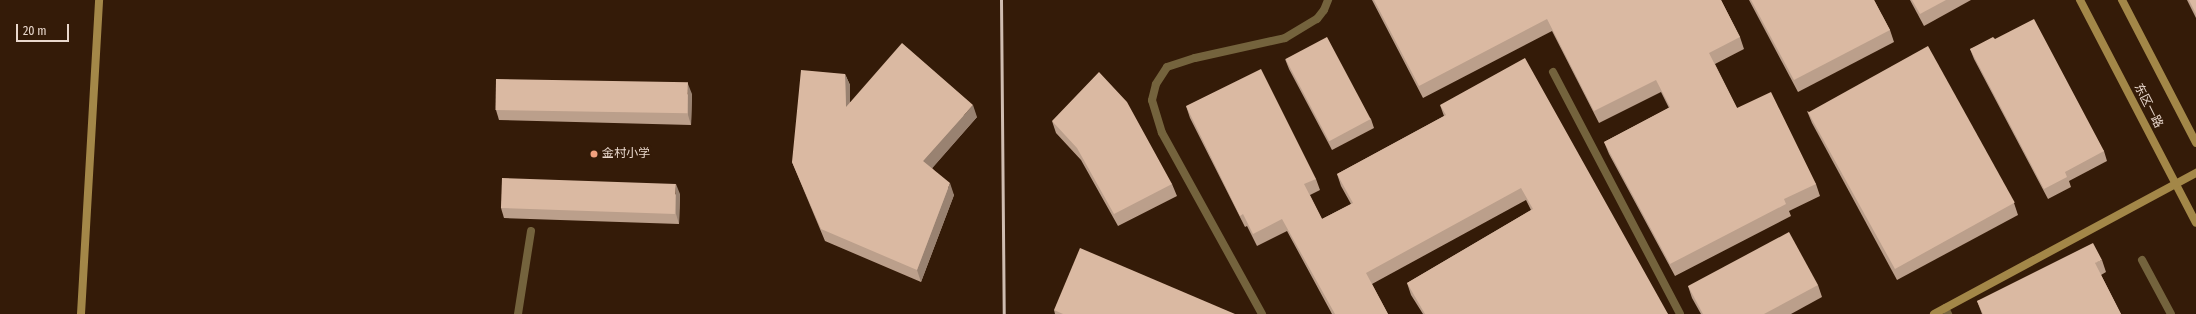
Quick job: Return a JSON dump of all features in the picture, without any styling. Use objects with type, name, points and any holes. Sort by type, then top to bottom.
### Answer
[{"type":"street","points":[[81,314],[99,0]]},
{"type":"street","points":[[1262,314],[1162,133],[1152,100],[1156,84],[1167,67],[1194,58],[1285,38],[1317,19],[1324,10],[1328,0]]},
{"type":"street","name":"东区一路","points":[[2080,0],[2196,223]]},
{"type":"street","points":[[2122,0],[2196,143]]},
{"type":"street","points":[[1553,72],[1680,314]]},
{"type":"street","points":[[1934,314],[1947,311],[2196,173]]},
{"type":"street","points":[[518,314],[531,231]]},
{"type":"street","points":[[2142,260],[2171,314]]},
{"type":"building","points":[[1374,0],[1721,0],[1740,37],[1709,53],[1737,108],[1771,92],[1816,184],[1784,199],[1786,204],[1670,264],[1604,142],[1670,107],[1656,80],[1594,111],[1547,19],[1419,86]]},
{"type":"building","points":[[1751,0],[1874,0],[1890,30],[1794,80]]},
{"type":"building","points":[[1912,0],[1946,0],[1920,14]]},
{"type":"building","points":[[2189,0],[2196,0],[2196,14]]},
{"type":"building","points":[[2034,19],[2104,151],[2065,172],[2067,177],[2044,189],[1970,49],[1993,37],[1995,39]]},
{"type":"building","points":[[1327,37],[1371,119],[1329,141],[1286,59]]},
{"type":"building","points":[[902,43],[973,105],[923,161],[950,183],[917,270],[821,229],[792,162],[801,70],[845,74],[846,107]]},
{"type":"building","points":[[1928,46],[2015,203],[1895,269],[1808,112]]},
{"type":"building","points":[[1525,58],[1668,314],[1425,314],[1407,283],[1533,209],[1521,188],[1366,273],[1388,314],[1335,314],[1282,219],[1253,234],[1243,214],[1240,216],[1186,106],[1261,69],[1316,179],[1304,184],[1322,219],[1353,203],[1337,174],[1446,115],[1440,105]]},
{"type":"building","points":[[1099,72],[1127,102],[1172,184],[1114,214],[1077,148],[1052,121]]},
{"type":"building","points":[[496,79],[688,82],[687,113],[495,110]]},
{"type":"building","points":[[502,178],[676,184],[675,214],[501,208]]},
{"type":"building","points":[[1789,232],[1818,285],[1764,314],[1703,314],[1688,286]]},
{"type":"building","points":[[2093,243],[2102,260],[2095,263],[2121,314],[1983,314],[1977,301]]},
{"type":"building","points":[[1080,248],[1235,314],[1063,314],[1054,310]]},
{"type":"railway","points":[[1001,0],[1004,314]]},
{"type":"place","name":"金村小学","points":[[594,154]]}]
